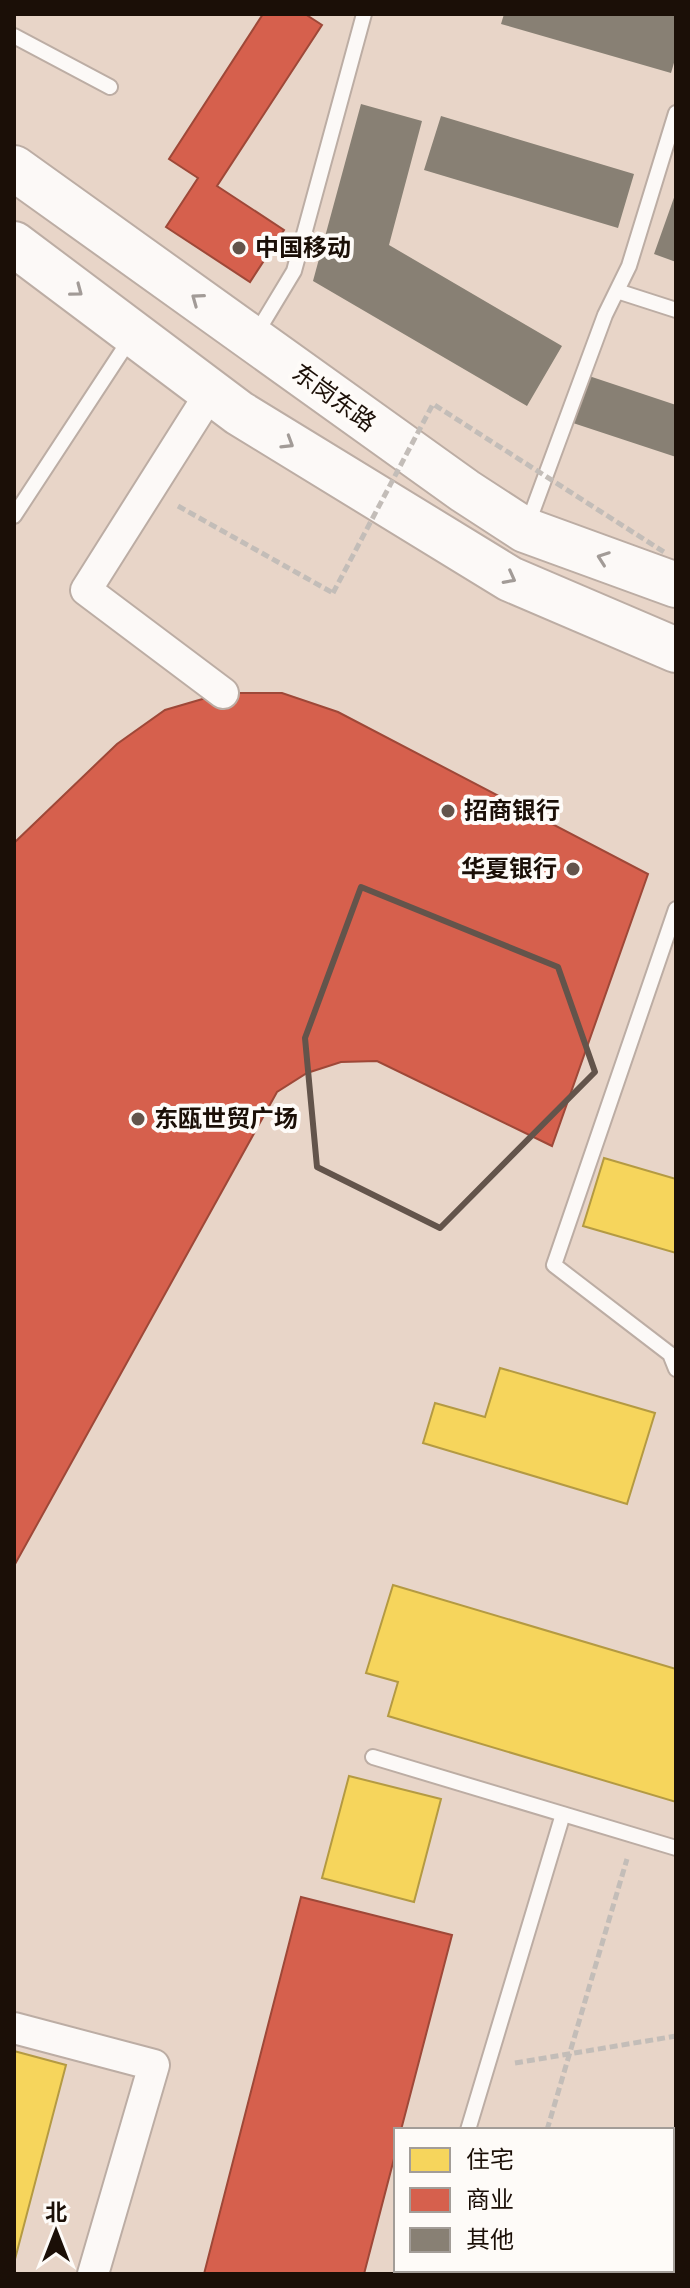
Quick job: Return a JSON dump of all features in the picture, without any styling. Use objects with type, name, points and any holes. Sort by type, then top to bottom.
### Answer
[{"type":"main road","name":"东岗东路","points":[[14,168],[465,491],[525,530],[672,570]]},
{"type":"main road","points":[[14,244],[211,392],[510,579],[676,650]]},
{"type":"street","points":[[211,392],[86,590],[223,693]]},
{"type":"street","points":[[14,2028],[154,2065],[93,2274]]},
{"type":"lane","points":[[252,339],[294,271],[364,14]]},
{"type":"lane","points":[[14,36],[110,87]]},
{"type":"lane","points":[[525,530],[629,266],[676,113]]},
{"type":"lane","points":[[617,291],[676,310]]},
{"type":"lane","points":[[14,516],[133,333]]},
{"type":"lane","points":[[676,909],[554,1265],[670,1354],[676,1369]]},
{"type":"lane","points":[[373,1757],[676,1848]]},
{"type":"lane","points":[[468,2128],[563,1814]]},
{"type":"path","points":[[149,489],[333,593],[433,404],[672,570]]},
{"type":"path","points":[[548,2128],[634,1836]]},
{"type":"path","points":[[486,2068],[676,2036]]},
{"type":"highlighted area","points":[[361,887],[558,967],[595,1072],[440,1228],[317,1167],[305,1038]]},
{"type":"building: 住宅","points":[[604,1158],[676,1179],[676,1253],[583,1226]]},
{"type":"building: 住宅","points":[[500,1368],[655,1413],[627,1504],[423,1443],[435,1403],[485,1417]]},
{"type":"building: 住宅","points":[[393,1585],[676,1669],[676,1802],[388,1716],[398,1682],[366,1673]]},
{"type":"building: 住宅","points":[[349,1776],[441,1799],[414,1902],[322,1878]]},
{"type":"building: 住宅","points":[[14,2051],[66,2065],[14,2263]]},
{"type":"building: 住宅","points":[[676,2236],[676,2274],[524,2274],[674,2272]]},
{"type":"building: 商业","points":[[263,14],[305,14],[322,25],[217,186],[284,230],[250,282],[166,227],[198,178],[169,159]]},
{"type":"building: 商业","name":"东瓯世贸广场","points":[[223,693],[282,693],[338,712],[648,874],[552,1146],[377,1061],[341,1062],[307,1073],[277,1092],[14,1566],[14,843],[117,744],[165,710]]},
{"type":"building: 商业","points":[[301,1897],[452,1935],[402,2128],[394,2128],[394,2159],[364,2274],[204,2274]]},
{"type":"building: 其他","points":[[504,14],[676,14],[676,56],[671,73],[501,24]]},
{"type":"building: 其他","points":[[361,104],[422,121],[389,245],[562,346],[527,406],[313,281]]},
{"type":"building: 其他","points":[[441,116],[634,174],[618,228],[424,170]]},
{"type":"building: 其他","points":[[676,192],[676,262],[654,254]]},
{"type":"building: 其他","points":[[589,376],[676,405],[676,457],[573,423]]},
{"type":"place","name":"中国移动","points":[[239,248]]},
{"type":"place","name":"招商银行","points":[[448,811]]},
{"type":"place","name":"华夏银行","points":[[573,869]]},
{"type":"place","name":"东瓯世贸广场","points":[[138,1119]]}]
